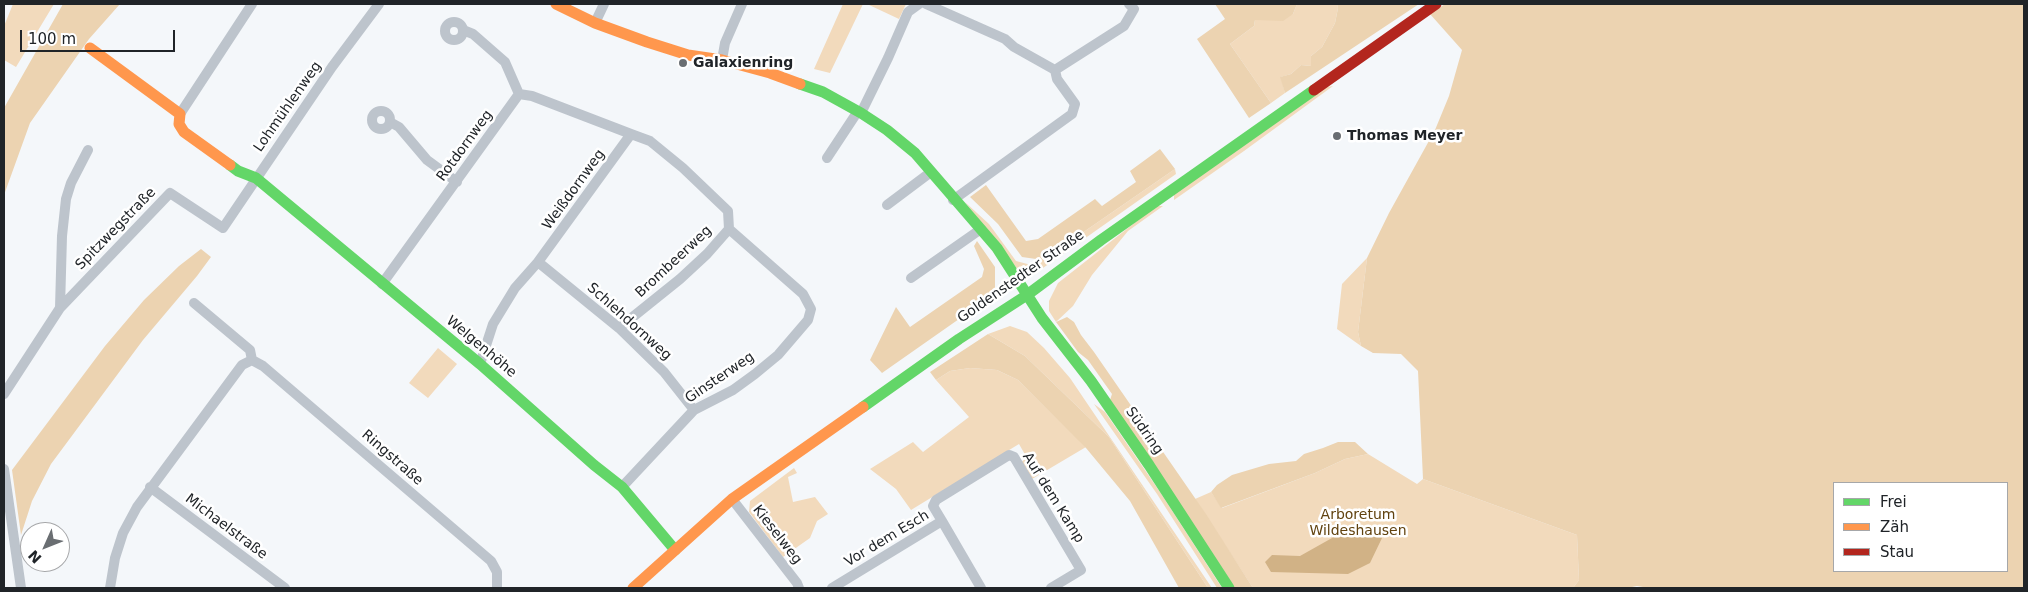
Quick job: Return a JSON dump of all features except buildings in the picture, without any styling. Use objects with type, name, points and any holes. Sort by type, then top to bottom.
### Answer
[{"type":"street","points":[[90,48],[180,114],[252,4]]},
{"type":"street","name":"Lohmühlenweg","points":[[223,228],[332,67],[379,4]]},
{"type":"street","name":"Südring","points":[[556,4],[595,23],[688,55],[722,60],[770,73],[823,92],[887,130],[909,148],[932,172],[953,200],[981,229],[996,248],[1027,295],[1091,381],[1144,458],[1229,588]]},
{"type":"street","points":[[595,23],[604,4]]},
{"type":"street","points":[[722,60],[725,43],[742,4]]},
{"type":"street","points":[[827,158],[859,112],[888,58],[908,12],[919,4]]},
{"type":"street","points":[[926,4],[1005,40],[1055,70],[1057,79],[1075,104],[1072,114],[953,200]]},
{"type":"street","name":"Goldenstedter Straße","points":[[634,588],[732,499],[959,339],[1027,295],[1109,234],[1436,4]]},
{"type":"street","points":[[1055,70],[1124,26],[1132,7]]},
{"type":"street","points":[[463,30],[473,34],[505,62],[519,94],[532,96],[632,134]]},
{"type":"street","name":"Rotdornweg","points":[[382,284],[519,94]]},
{"type":"street","name":"Welgenhöhe","points":[[180,114],[179,124],[184,132],[238,171],[256,178],[480,364],[594,465],[622,487],[675,550]]},
{"type":"street","points":[[390,122],[399,127],[427,160],[457,182]]},
{"type":"street","name":"Brombeerweg","points":[[619,328],[680,279],[707,254],[729,229],[728,211],[683,168],[650,141],[632,134]]},
{"type":"street","name":"Weißdornweg","points":[[480,364],[492,324],[515,288],[538,262],[632,134]]},
{"type":"street","name":"Spitzwegstraße","points":[[60,308],[62,236],[66,199],[71,183],[88,150]]},
{"type":"street","points":[[887,205],[932,172]]},
{"type":"street","name":"Spitzwegstraße","points":[[4,394],[8,385],[60,308],[170,193],[223,228]]},
{"type":"street","name":"Ginsterweg","points":[[622,487],[694,410],[733,390],[778,355],[808,320],[811,308],[804,294],[729,229]]},
{"type":"street","points":[[911,278],[981,229]]},
{"type":"street","name":"Schlehdornweg","points":[[538,262],[619,328],[664,372],[694,410]]},
{"type":"street","name":"Ringstraße","points":[[194,303],[250,350],[252,360],[263,366],[491,561],[497,572],[497,588]]},
{"type":"street","points":[[110,588],[115,558],[123,533],[150,487],[242,365],[252,360]]},
{"type":"street","name":"Auf dem Kamp","points":[[942,521],[933,506],[936,500],[1009,455],[1014,457],[1081,570],[1051,588]]},
{"type":"street","points":[[4,469],[21,588]]},
{"type":"street","name":"Michaelstraße","points":[[150,487],[285,588]]},
{"type":"street","name":"Kieselweg","points":[[732,499],[799,588]]},
{"type":"street","name":"Vor dem Esch","points":[[832,588],[942,521],[981,588]]},
{"type":"green space","points":[[13,4],[54,4],[16,67],[4,60],[4,26]]},
{"type":"green space","points":[[843,4],[863,4],[830,73],[814,69]]},
{"type":"green space","points":[[867,4],[906,4],[899,19]]},
{"type":"green space","points":[[1297,4],[1337,4],[1335,23],[1322,47],[1311,56],[1311,66],[1301,65],[1291,74],[1281,77],[1285,93],[1271,103],[1230,44],[1254,26],[1255,20],[1293,14]]},
{"type":"green space","points":[[1333,86],[1174,200],[1174,194],[1327,87]]},
{"type":"green space","points":[[1175,169],[1176,174],[1043,268],[1036,259],[1043,260]]},
{"type":"green space","points":[[965,202],[989,224],[1016,261],[1035,266],[1039,271],[1028,278],[1022,275]]},
{"type":"green space","points":[[1156,206],[1163,206],[1128,231],[1092,275],[1073,306],[1056,322],[1049,311],[1049,301],[1058,283]]},
{"type":"green space","points":[[1367,258],[1358,332],[1361,346],[1337,329],[1342,284]]},
{"type":"green space","points":[[1010,326],[1027,332],[1070,378],[1212,588],[1208,588],[1109,437],[1025,356],[988,334]]},
{"type":"green space","points":[[438,348],[457,364],[428,398],[409,383]]},
{"type":"green space","points":[[970,368],[997,370],[1018,380],[1086,447],[1032,479],[1021,462],[1027,458],[1019,444],[911,510],[896,489],[870,469],[913,442],[923,452],[969,417],[936,380],[950,371]]},
{"type":"green space","points":[[1094,404],[1105,412],[1160,492],[1222,588],[1217,588],[1157,494]]},
{"type":"green space","name":"Arboretum Wildeshausen","points":[[1368,454],[1417,484],[1423,479],[1577,535],[1579,580],[1573,588],[1253,588],[1195,499],[1211,492],[1222,508],[1315,473],[1345,459]]},
{"type":"green space","points":[[794,468],[797,473],[788,477],[793,502],[815,497],[828,514],[817,521],[810,538],[783,557],[749,512],[750,501]]},
{"type":"shaded area","points":[[63,4],[120,4],[89,39],[30,123],[4,195],[4,108]]},
{"type":"shaded area","points":[[1215,4],[1297,4],[1293,14],[1283,21],[1255,20],[1254,26],[1230,44],[1271,103],[1249,118],[1197,39],[1225,19]]},
{"type":"shaded area","points":[[1337,4],[1419,4],[1285,93],[1280,77],[1291,74],[1301,65],[1311,66],[1311,56],[1322,47],[1335,23]]},
{"type":"shaded area","points":[[1445,4],[2024,4],[2024,588],[1649,588],[1637,586],[1627,588],[1573,588],[1579,580],[1577,535],[1423,479],[1418,371],[1401,354],[1373,353],[1361,346],[1358,332],[1367,258],[1389,213],[1435,130],[1449,96],[1462,50],[1430,14]]},
{"type":"shaded area","points":[[1160,149],[1175,169],[1043,260],[1022,257],[998,224],[970,197],[986,185],[1026,241],[1038,239],[1095,199],[1102,206],[1136,182],[1130,171]]},
{"type":"shaded area","points":[[977,241],[995,267],[995,289],[989,298],[882,373],[870,360],[896,307],[910,327],[982,277],[984,269],[974,246]]},
{"type":"shaded area","points":[[201,249],[211,257],[143,340],[51,464],[32,501],[25,522],[20,522],[20,528],[12,470],[105,346],[144,300],[179,266]]},
{"type":"shaded area","points":[[1067,317],[1074,322],[1081,335],[1206,514],[1253,588],[1235,588],[1110,400],[1112,394],[1088,360],[1078,352],[1056,322]]},
{"type":"shaded area","points":[[988,334],[1025,356],[1109,437],[1208,588],[1179,588],[1130,501],[1086,448],[1018,380],[997,370],[970,368],[950,371],[936,380],[930,372]]},
{"type":"shaded area","points":[[1338,442],[1355,442],[1368,454],[1345,459],[1315,473],[1221,508],[1211,492],[1217,485],[1232,475],[1269,464],[1296,461],[1304,454]]},
{"type":"shaded area","points":[[1371,527],[1382,538],[1370,563],[1348,574],[1271,572],[1265,562],[1272,555],[1300,556],[1348,529]]},
{"type":"traffic: fast","points":[[800,84],[823,92],[861,113],[887,130],[915,153],[997,248],[1042,318],[1091,381],[1149,465],[1229,588]]},
{"type":"traffic: fast","points":[[863,407],[959,339],[1027,295],[1101,240],[1314,90]]},
{"type":"traffic: fast","points":[[230,165],[238,171],[256,178],[480,364],[594,465],[622,487],[675,550]]},
{"type":"traffic: slow","points":[[556,4],[595,23],[647,42],[688,55],[722,60],[770,73],[800,84]]},
{"type":"traffic: slow","points":[[90,48],[180,114],[179,124],[184,132],[230,165]]},
{"type":"traffic: slow","points":[[633,588],[732,499],[863,407]]},
{"type":"traffic: jam","points":[[1314,90],[1436,4]]},
{"type":"place","name":"Galaxienring","points":[[683,63]]},
{"type":"place","name":"Thomas Meyer","points":[[1337,136]]}]
